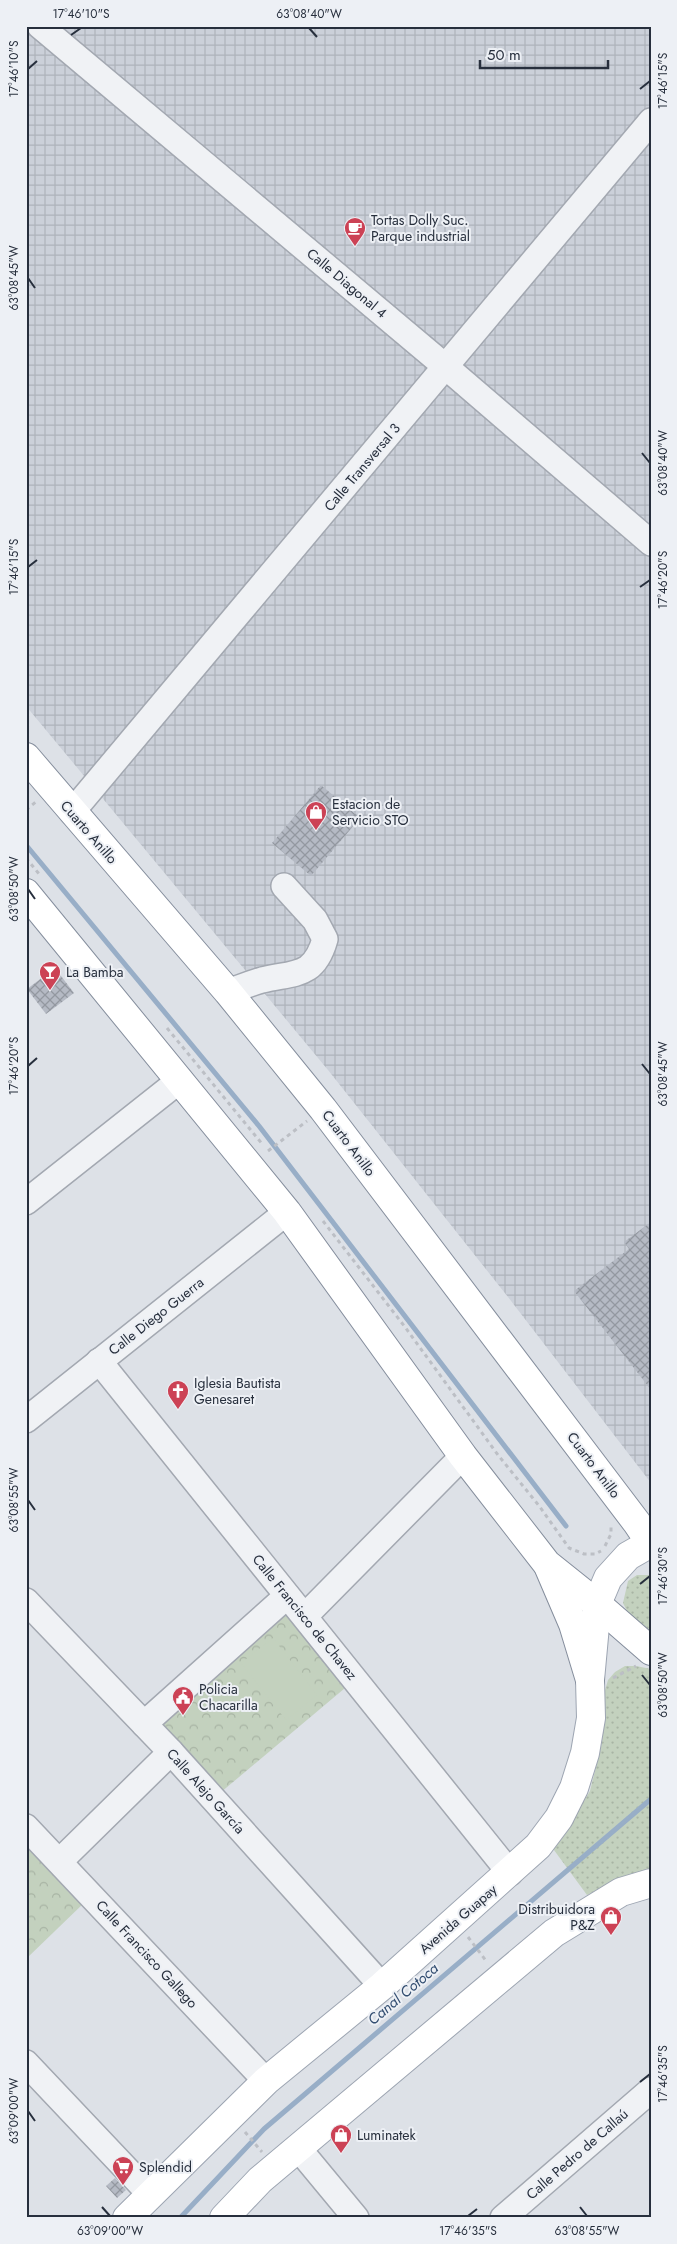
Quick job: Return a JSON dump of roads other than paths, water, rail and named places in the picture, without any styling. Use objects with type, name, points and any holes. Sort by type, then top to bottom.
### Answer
[{"type":"main road","name":"Cuarto Anillo","points":[[26,757],[228,992],[323,1109],[637,1523],[650,1544]]},
{"type":"main road","points":[[26,893],[287,1212],[463,1456],[547,1564],[651,1651]]},
{"type":"main road","name":"Avenida Guapay","points":[[130,2217],[150,2194],[266,2081],[382,1986],[538,1846],[559,1818],[574,1788],[585,1753],[591,1718],[590,1680],[597,1604],[608,1578],[628,1556],[650,1544]]},
{"type":"main road","points":[[547,1564],[573,1624],[590,1680]]},
{"type":"main road","points":[[224,2218],[260,2180],[554,1934],[621,1892],[651,1883]]},
{"type":"street","name":"Calle Diagonal 4","points":[[40,26],[446,367],[651,543]]},
{"type":"street","name":"Calle Transversal 3","points":[[72,812],[651,121]]},
{"type":"street","points":[[228,992],[262,980],[293,976],[307,969],[320,955],[325,939],[315,920],[284,886]]},
{"type":"street","points":[[29,1193],[180,1080]]},
{"type":"street","name":"Calle Diego Guerra","points":[[26,1420],[287,1212]]},
{"type":"street","name":"Calle Francisco de Chavez","points":[[99,1361],[510,1873]]},
{"type":"street","points":[[305,1616],[463,1456]]},
{"type":"street","points":[[144,1724],[287,1596]]},
{"type":"street","name":"Calle Alejo García","points":[[26,1602],[170,1752],[382,1986]]},
{"type":"street","points":[[60,1861],[170,1752]]},
{"type":"street","name":"Calle Francisco Gallego","points":[[27,1828],[266,2081]]},
{"type":"street","points":[[26,2063],[150,2194]]},
{"type":"street","name":"Calle Pedro de Callaú","points":[[503,2218],[651,2090]]},
{"type":"street","points":[[298,2148],[356,2218]]},
{"type":"waterway","points":[[26,845],[259,1126],[566,1526]]},
{"type":"waterway","name":"Canal Cotoca","points":[[180,2218],[264,2129],[651,1799]]},
{"type":"place","name":"Tortas Dolly Suc. Parque industrial","points":[[355,247]]},
{"type":"place","name":"Estacion de Servicio STO","points":[[316,831]]},
{"type":"place","name":"La Bamba","points":[[50,991]]},
{"type":"place","name":"Iglesia Bautista Genesaret","points":[[178,1410]]},
{"type":"place","name":"Policia Chacarilla","points":[[183,1716]]},
{"type":"place","name":"Distribuidora P&Z","points":[[611,1936]]},
{"type":"place","name":"Luminatek","points":[[341,2154]]},
{"type":"place","name":"Splendid","points":[[123,2186]]}]
